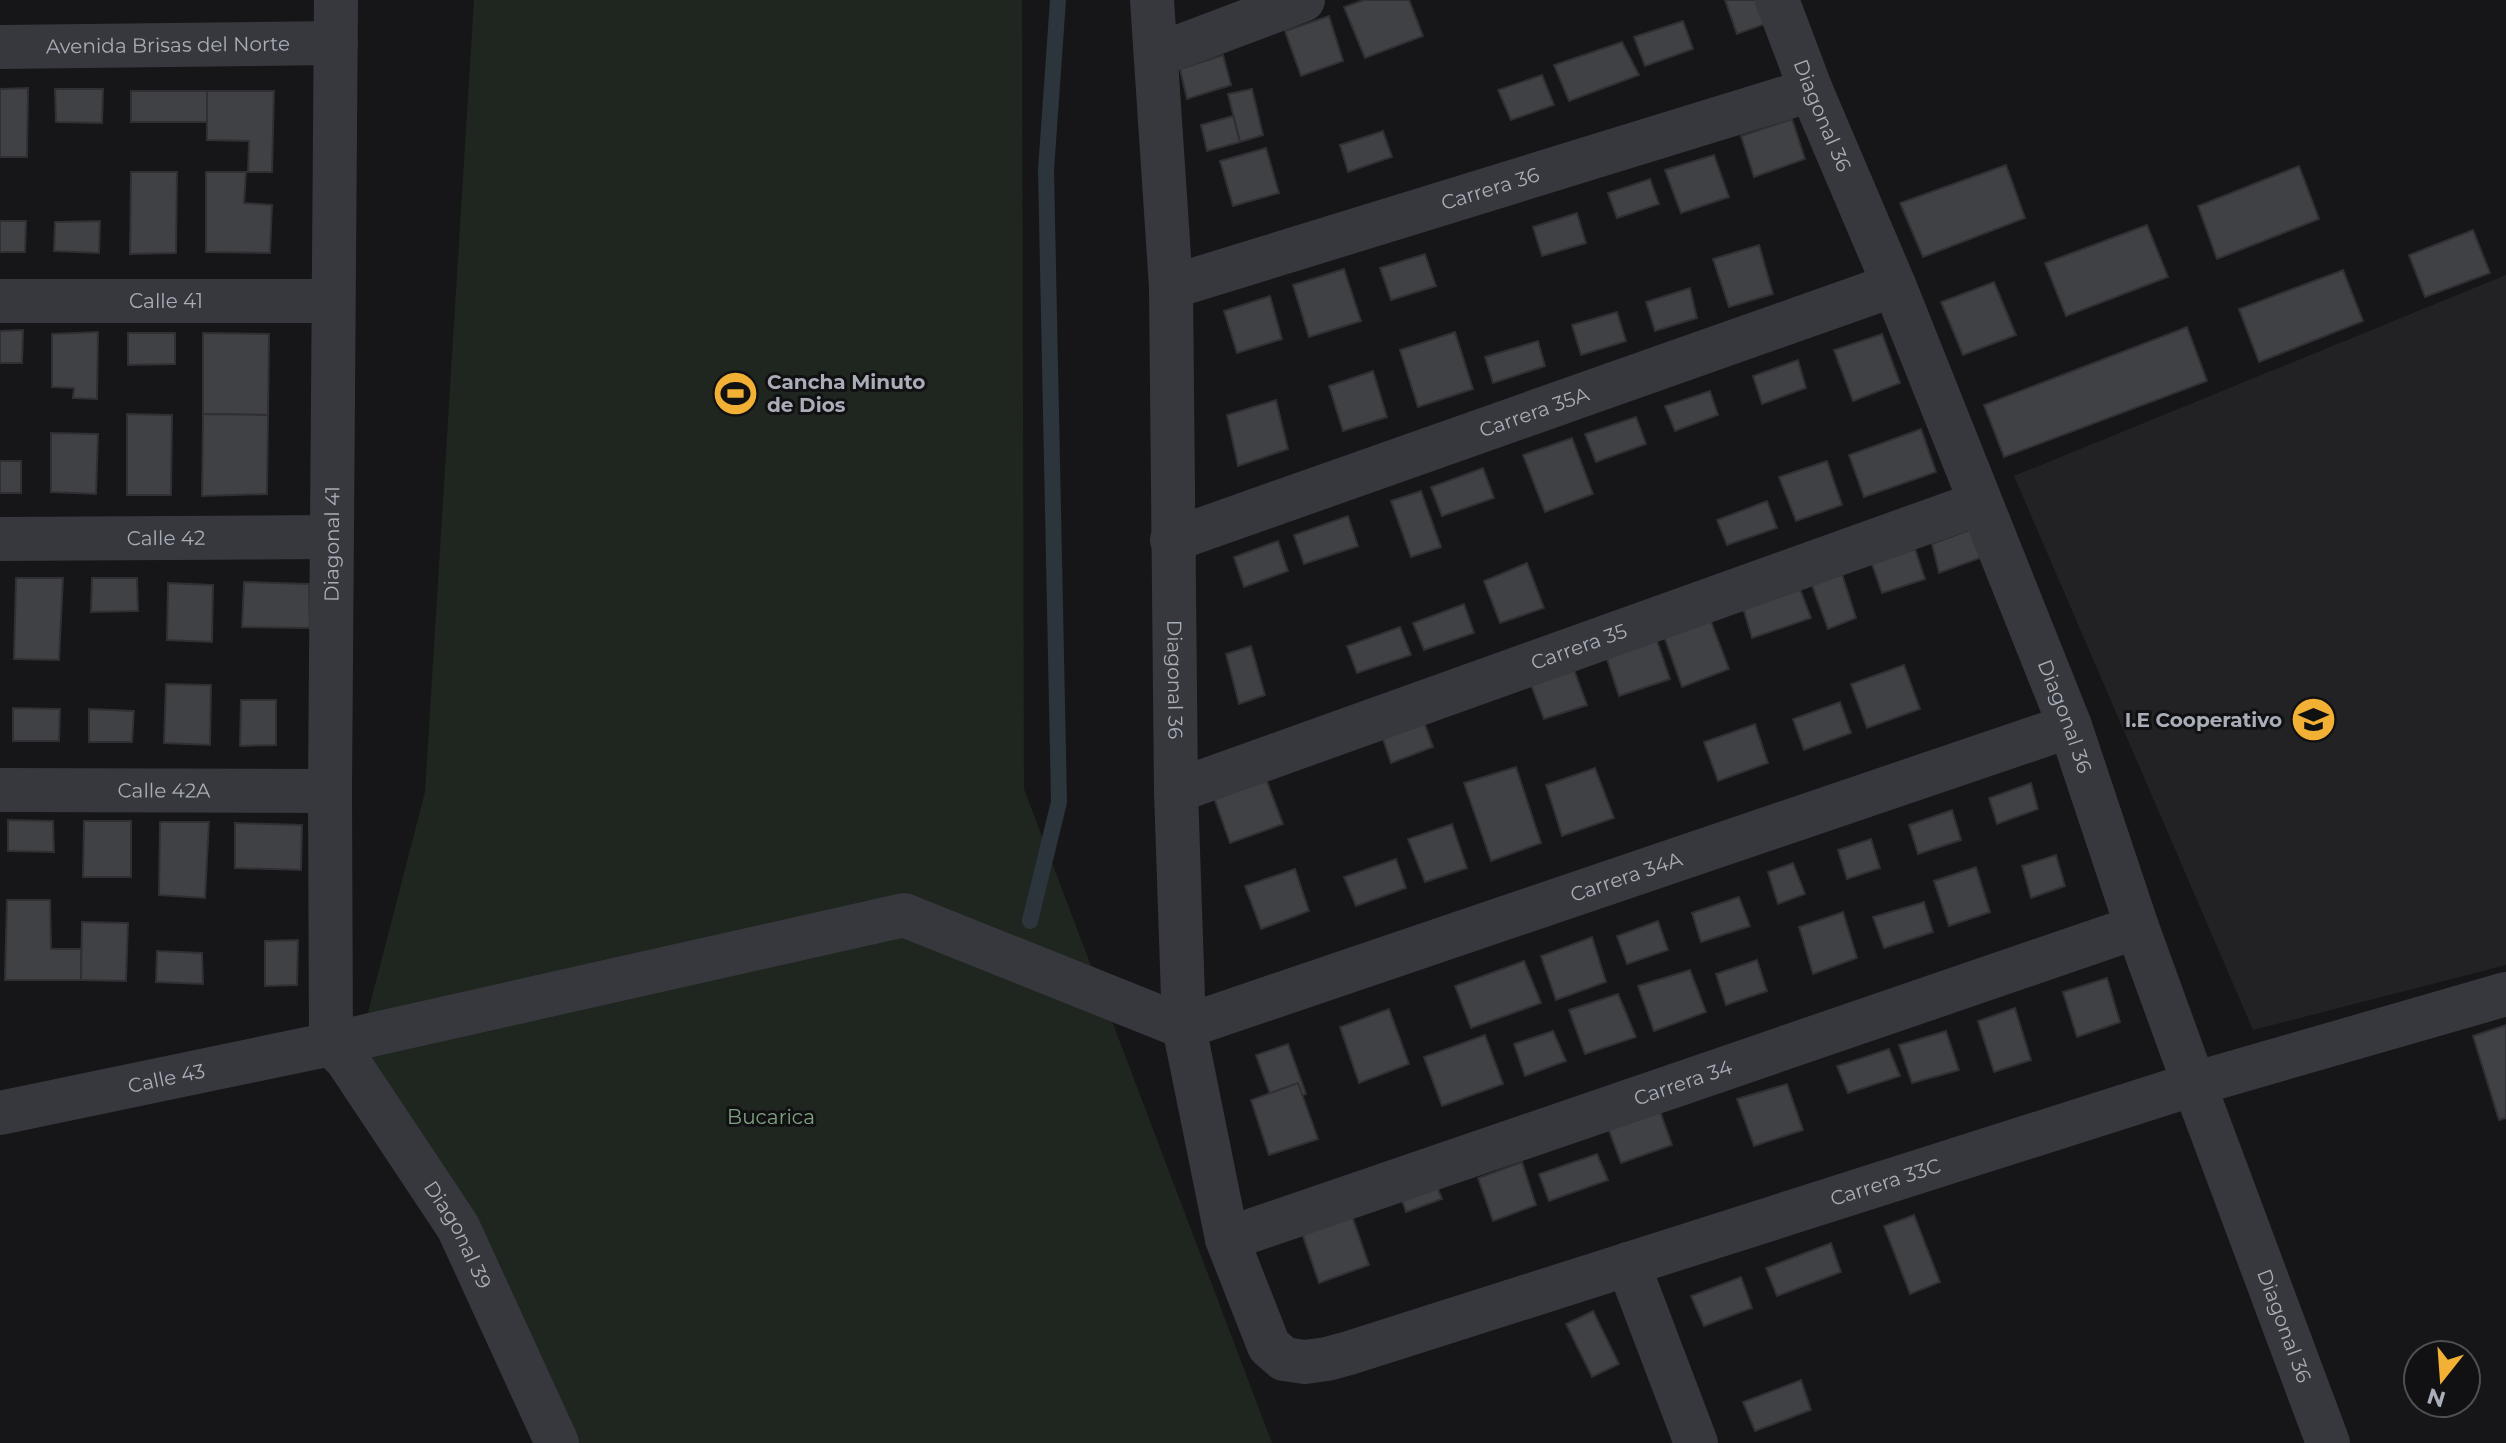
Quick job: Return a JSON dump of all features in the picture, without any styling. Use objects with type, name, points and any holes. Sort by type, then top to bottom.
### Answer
[{"type":"street","name":"Diagonal 41","points":[[331,1044],[336,0]]},
{"type":"street","name":"Diagonal 36","points":[[1152,0],[1171,287],[1176,791],[1184,1027],[1227,1239],[1269,1346]]},
{"type":"street","points":[[1157,55],[1303,0]]},
{"type":"street","name":"Diagonal 36","points":[[1777,0],[2070,726],[2137,927],[2328,1443]]},
{"type":"street","name":"Avenida Brisas del Norte","points":[[0,47],[336,43]]},
{"type":"street","name":"Carrera 36","points":[[1171,287],[1811,90]]},
{"type":"street","name":"Carrera 35A","points":[[1172,540],[1894,285]]},
{"type":"street","name":"Calle 41","points":[[0,301],[333,301]]},
{"type":"street","name":"Carrera 35","points":[[1176,791],[1980,503]]},
{"type":"street","name":"Calle 42","points":[[0,539],[332,537]]},
{"type":"street","name":"Carrera 34A","points":[[1184,1027],[2070,726]]},
{"type":"street","name":"Calle 42A","points":[[0,790],[330,791]]},
{"type":"street","name":"Calle 43","points":[[0,1113],[331,1044],[904,915],[1184,1027]]},
{"type":"street","name":"Carrera 34","points":[[1227,1239],[2137,927]]},
{"type":"street","name":"Carrera 33C","points":[[1269,1346],[1284,1359],[1305,1362],[1327,1359],[2194,1084],[2506,994]]},
{"type":"street","name":"Diagonal 39","points":[[331,1044],[347,1060],[458,1227],[557,1443]]},
{"type":"street","points":[[1628,1264],[1696,1443]]},
{"type":"shaded area","name":"I.E Cooperativo","points":[[2506,275],[2506,965],[2253,1030],[2014,476]]},
{"type":"green space","name":"Bucarica","points":[[474,0],[1022,0],[1024,789],[1272,1443],[553,1443],[353,1070],[425,792]]},
{"type":"building","points":[[1364,0],[1409,0],[1423,36],[1365,58],[1344,7]]},
{"type":"building","points":[[1725,0],[1760,0],[1768,23],[1737,34]]},
{"type":"building","points":[[1329,16],[1343,61],[1301,76],[1285,31]]},
{"type":"building","points":[[1683,21],[1693,49],[1645,66],[1634,37]]},
{"type":"building","points":[[1622,42],[1639,75],[1569,101],[1554,65]]},
{"type":"building","points":[[1223,55],[1231,85],[1187,99],[1180,69]]},
{"type":"building","points":[[1542,75],[1554,105],[1511,120],[1498,90]]},
{"type":"building","points":[[28,88],[27,157],[0,157],[0,89]]},
{"type":"building","points":[[55,89],[103,89],[102,123],[56,122]]},
{"type":"building","points":[[1252,89],[1263,135],[1240,142],[1228,94]]},
{"type":"building","points":[[131,91],[207,91],[207,122],[131,122]]},
{"type":"building","points":[[207,91],[274,91],[272,172],[248,172],[249,141],[207,140]]},
{"type":"building","points":[[1233,116],[1240,142],[1207,151],[1201,125]]},
{"type":"building","points":[[1792,119],[1805,159],[1754,177],[1741,136]]},
{"type":"building","points":[[1383,131],[1392,157],[1348,172],[1340,145]]},
{"type":"building","points":[[1266,148],[1279,193],[1233,206],[1220,161]]},
{"type":"building","points":[[1714,155],[1729,197],[1681,213],[1665,170]]},
{"type":"building","points":[[2006,165],[2025,218],[1923,257],[1900,203]]},
{"type":"building","points":[[2299,166],[2319,219],[2217,259],[2198,206]]},
{"type":"building","points":[[131,172],[177,172],[176,253],[130,254]]},
{"type":"building","points":[[206,172],[246,172],[244,203],[272,205],[270,253],[206,252]]},
{"type":"building","points":[[1650,179],[1659,204],[1617,218],[1608,193]]},
{"type":"building","points":[[1577,213],[1586,243],[1542,256],[1533,227]]},
{"type":"building","points":[[0,221],[26,221],[25,252],[0,252]]},
{"type":"building","points":[[100,221],[99,253],[54,251],[55,222]]},
{"type":"building","points":[[2147,225],[2168,277],[2066,316],[2045,263]]},
{"type":"building","points":[[2473,230],[2490,273],[2425,297],[2409,255]]},
{"type":"building","points":[[1759,245],[1773,294],[1729,307],[1713,259]]},
{"type":"building","points":[[1425,254],[1436,286],[1391,300],[1380,268]]},
{"type":"building","points":[[1344,269],[1361,321],[1309,337],[1293,285]]},
{"type":"building","points":[[2343,270],[2363,321],[2259,362],[2239,309]]},
{"type":"building","points":[[1994,282],[2016,335],[1963,355],[1941,302]]},
{"type":"building","points":[[1690,288],[1697,318],[1655,331],[1646,302]]},
{"type":"building","points":[[1270,296],[1282,339],[1237,353],[1224,311]]},
{"type":"building","points":[[1617,312],[1626,341],[1581,355],[1572,325]]},
{"type":"building","points":[[2187,327],[2207,381],[2004,457],[1984,405]]},
{"type":"building","points":[[23,330],[22,363],[0,363],[0,331]]},
{"type":"building","points":[[98,332],[97,399],[73,398],[74,388],[52,387],[52,334]]},
{"type":"building","points":[[1455,332],[1473,389],[1418,407],[1400,350]]},
{"type":"building","points":[[128,333],[175,333],[175,364],[128,365]]},
{"type":"building","points":[[203,333],[269,334],[268,415],[203,414]]},
{"type":"building","points":[[1882,334],[1900,383],[1853,401],[1834,350]]},
{"type":"building","points":[[1538,341],[1545,366],[1493,383],[1485,357]]},
{"type":"building","points":[[1798,360],[1806,388],[1762,404],[1753,376]]},
{"type":"building","points":[[1373,371],[1387,417],[1343,431],[1329,386]]},
{"type":"building","points":[[1710,391],[1718,415],[1675,431],[1665,406]]},
{"type":"building","points":[[1276,400],[1288,449],[1238,466],[1227,415]]},
{"type":"building","points":[[127,414],[172,415],[171,495],[127,495]]},
{"type":"building","points":[[203,414],[268,415],[267,494],[202,496]]},
{"type":"building","points":[[1636,417],[1646,444],[1596,462],[1585,434]]},
{"type":"building","points":[[1921,429],[1936,472],[1864,497],[1849,455]]},
{"type":"building","points":[[51,433],[98,434],[96,494],[51,492]]},
{"type":"building","points":[[1572,438],[1593,494],[1545,512],[1523,455]]},
{"type":"building","points":[[0,461],[21,461],[21,493],[0,493]]},
{"type":"building","points":[[1827,461],[1842,505],[1796,521],[1779,477]]},
{"type":"building","points":[[1483,468],[1494,498],[1442,516],[1431,487]]},
{"type":"building","points":[[1421,491],[1441,547],[1411,557],[1391,501]]},
{"type":"building","points":[[1767,501],[1777,528],[1727,545],[1717,520]]},
{"type":"building","points":[[1348,516],[1358,546],[1304,564],[1294,535]]},
{"type":"building","points":[[1972,529],[1980,558],[1939,573],[1932,544]]},
{"type":"building","points":[[1278,541],[1288,571],[1244,587],[1234,557]]},
{"type":"building","points":[[1915,549],[1925,579],[1882,593],[1872,564]]},
{"type":"building","points":[[1527,563],[1544,608],[1500,623],[1484,581]]},
{"type":"building","points":[[1842,574],[1856,618],[1828,629],[1812,585]]},
{"type":"building","points":[[16,578],[63,578],[59,660],[14,659]]},
{"type":"building","points":[[92,578],[137,578],[138,611],[91,612]]},
{"type":"building","points":[[244,582],[309,584],[310,628],[242,627]]},
{"type":"building","points":[[168,583],[213,585],[212,642],[167,640]]},
{"type":"building","points":[[1800,589],[1811,618],[1752,638],[1743,608]]},
{"type":"building","points":[[1464,604],[1474,633],[1424,650],[1413,623]]},
{"type":"building","points":[[1710,619],[1729,669],[1682,687],[1664,636]]},
{"type":"building","points":[[1400,627],[1411,655],[1357,673],[1347,646]]},
{"type":"building","points":[[1656,638],[1670,679],[1619,696],[1606,656]]},
{"type":"building","points":[[1251,646],[1265,695],[1239,704],[1226,654]]},
{"type":"building","points":[[1904,665],[1920,709],[1867,728],[1851,684]]},
{"type":"building","points":[[1573,667],[1587,705],[1544,719],[1530,682]]},
{"type":"building","points":[[166,684],[211,685],[210,745],[164,743]]},
{"type":"building","points":[[241,700],[276,700],[276,745],[240,746]]},
{"type":"building","points":[[1840,702],[1851,733],[1804,750],[1793,719]]},
{"type":"building","points":[[13,708],[60,709],[59,741],[13,741]]},
{"type":"building","points":[[89,709],[134,711],[132,742],[89,742]]},
{"type":"building","points":[[1423,719],[1433,747],[1391,763],[1381,733]]},
{"type":"building","points":[[1755,724],[1768,763],[1718,781],[1704,742]]},
{"type":"building","points":[[1516,767],[1541,843],[1491,861],[1464,783]]},
{"type":"building","points":[[1595,768],[1614,818],[1562,836],[1546,785]]},
{"type":"building","points":[[1264,774],[1283,824],[1230,843],[1212,792]]},
{"type":"building","points":[[2031,783],[2038,809],[1997,824],[1989,798]]},
{"type":"building","points":[[1952,810],[1961,840],[1918,854],[1909,825]]},
{"type":"building","points":[[8,820],[53,821],[54,852],[8,851]]},
{"type":"building","points":[[84,821],[131,821],[131,877],[83,877]]},
{"type":"building","points":[[160,822],[209,822],[205,898],[159,895]]},
{"type":"building","points":[[235,823],[302,825],[301,870],[235,868]]},
{"type":"building","points":[[1452,824],[1467,868],[1425,882],[1408,839]]},
{"type":"building","points":[[1871,839],[1880,868],[1847,879],[1838,850]]},
{"type":"building","points":[[2056,855],[2065,886],[2031,898],[2022,866]]},
{"type":"building","points":[[1396,859],[1406,888],[1356,906],[1344,877]]},
{"type":"building","points":[[1793,863],[1805,894],[1778,904],[1768,872]]},
{"type":"building","points":[[1976,867],[1990,912],[1949,926],[1934,881]]},
{"type":"building","points":[[1295,869],[1309,911],[1261,929],[1245,886]]},
{"type":"building","points":[[1739,897],[1750,926],[1701,942],[1692,913]]},
{"type":"building","points":[[7,900],[50,900],[51,949],[81,949],[81,980],[5,980]]},
{"type":"building","points":[[1924,902],[1933,932],[1884,948],[1873,917]]},
{"type":"building","points":[[1843,912],[1857,958],[1813,974],[1799,927]]},
{"type":"building","points":[[1658,921],[1668,950],[1627,964],[1617,936]]},
{"type":"building","points":[[82,922],[128,923],[126,981],[81,980]]},
{"type":"building","points":[[1592,937],[1606,982],[1556,1000],[1541,956]]},
{"type":"building","points":[[298,940],[297,985],[265,986],[265,941]]},
{"type":"building","points":[[157,951],[202,953],[203,984],[156,982]]},
{"type":"building","points":[[1757,960],[1767,991],[1726,1005],[1716,974]]},
{"type":"building","points":[[1524,961],[1541,1003],[1471,1028],[1455,986]]},
{"type":"building","points":[[1690,970],[1706,1012],[1654,1031],[1638,986]]},
{"type":"building","points":[[2107,978],[2120,1022],[2077,1037],[2063,992]]},
{"type":"building","points":[[1618,994],[1636,1037],[1585,1054],[1569,1010]]},
{"type":"building","points":[[2015,1008],[2031,1060],[1994,1072],[1978,1021]]},
{"type":"building","points":[[1389,1009],[1409,1064],[1359,1083],[1340,1027]]},
{"type":"building","points":[[2506,1025],[2506,1118],[2499,1120],[2473,1036]]},
{"type":"building","points":[[1553,1031],[1566,1061],[1525,1076],[1514,1044]]},
{"type":"building","points":[[1946,1031],[1959,1070],[1912,1083],[1899,1045]]},
{"type":"building","points":[[1485,1035],[1503,1084],[1442,1106],[1424,1057]]},
{"type":"building","points":[[1288,1044],[1306,1094],[1274,1105],[1256,1055]]},
{"type":"building","points":[[1889,1049],[1900,1076],[1848,1093],[1837,1066]]},
{"type":"building","points":[[1298,1083],[1318,1139],[1269,1155],[1251,1100]]},
{"type":"building","points":[[1787,1084],[1803,1130],[1754,1146],[1737,1099]]},
{"type":"building","points":[[1656,1100],[1672,1145],[1621,1163],[1604,1117]]},
{"type":"building","points":[[1597,1154],[1608,1180],[1549,1201],[1539,1174]]},
{"type":"building","points":[[1522,1162],[1536,1205],[1493,1221],[1478,1178]]},
{"type":"building","points":[[1433,1177],[1442,1199],[1406,1212],[1398,1189]]},
{"type":"building","points":[[1914,1215],[1940,1282],[1910,1294],[1884,1226]]},
{"type":"building","points":[[1352,1216],[1369,1265],[1319,1283],[1302,1233]]},
{"type":"building","points":[[1831,1243],[1841,1272],[1777,1296],[1766,1268]]},
{"type":"building","points":[[1741,1277],[1752,1308],[1704,1326],[1691,1296]]},
{"type":"building","points":[[1593,1311],[1619,1364],[1592,1377],[1566,1324]]},
{"type":"building","points":[[1801,1380],[1811,1410],[1755,1431],[1743,1402]]},
{"type":"waterway","points":[[1030,921],[1059,802],[1046,170],[1058,0]]},
{"type":"place","name":"Cancha Minuto de Dios","points":[[736,394]]},
{"type":"place","name":"I.E Cooperativo","points":[[2313,720]]}]
